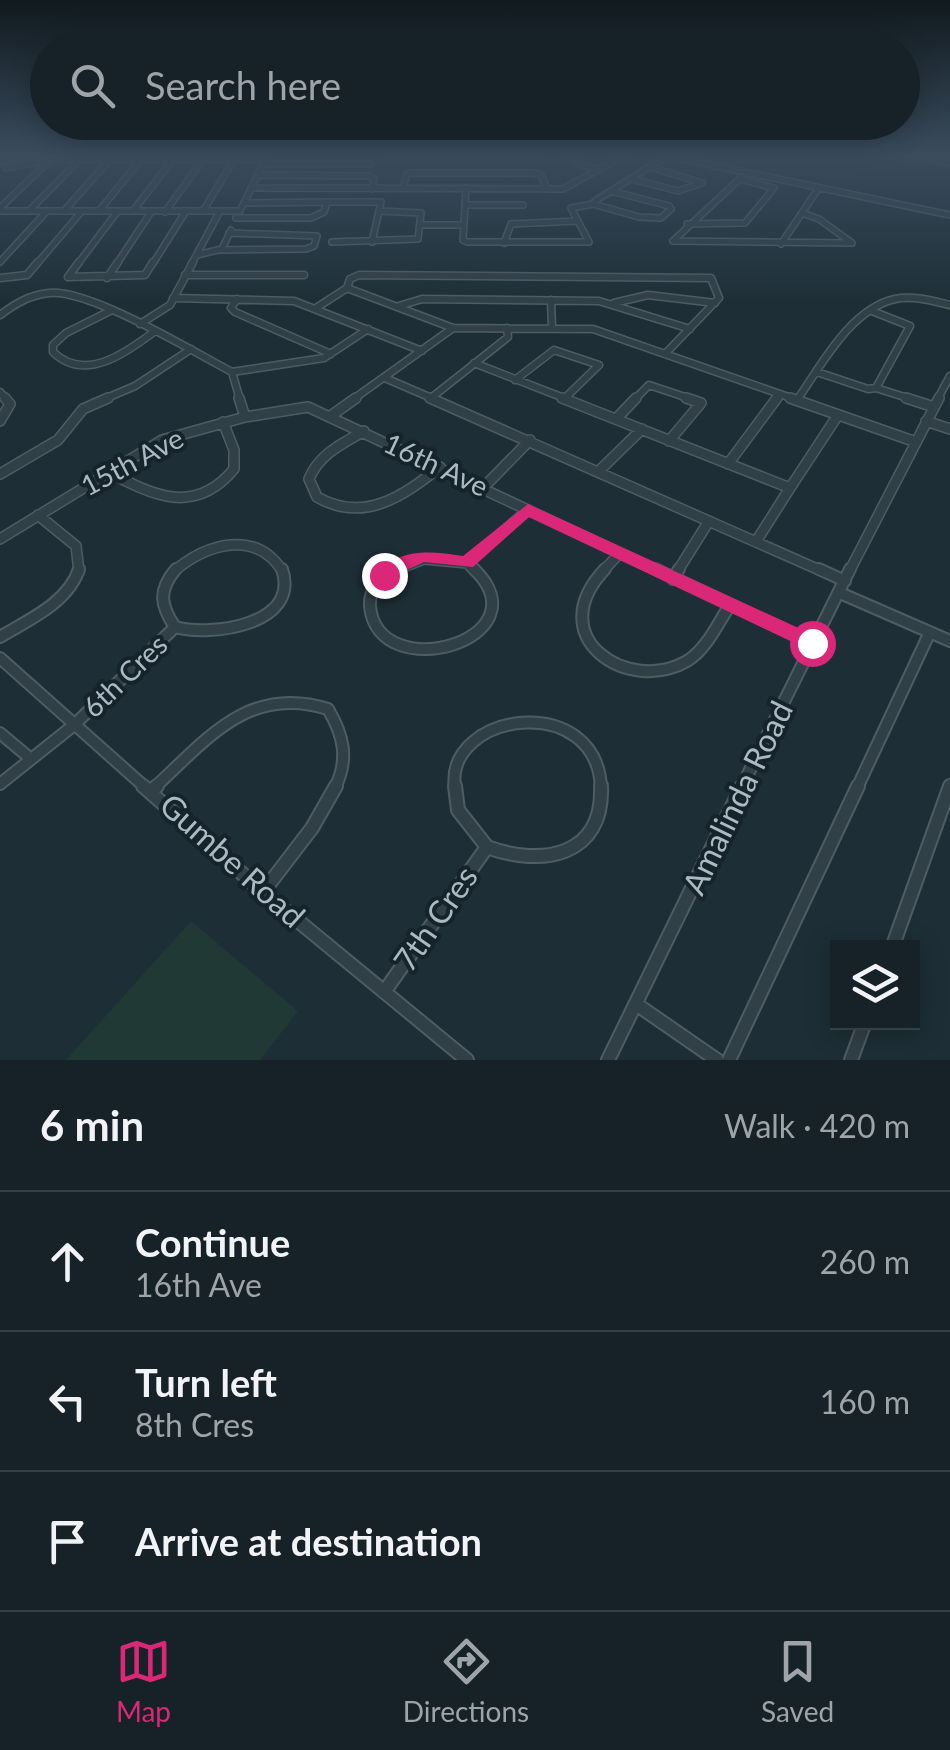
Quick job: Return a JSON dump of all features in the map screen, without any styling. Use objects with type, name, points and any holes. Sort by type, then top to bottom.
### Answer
[{"type":"street","points":[[28,211],[33,205]]},
{"type":"street","points":[[64,211],[69,205]]},
{"type":"street","points":[[98,211],[103,205]]},
{"type":"street","points":[[133,212],[138,205]]},
{"type":"street","points":[[165,212],[170,205]]},
{"type":"street","points":[[203,211],[206,205]]},
{"type":"street","points":[[219,250],[242,205]]},
{"type":"street","points":[[0,210],[220,211],[312,218],[324,212],[326,205]]},
{"type":"street","points":[[372,242],[381,205]]},
{"type":"street","points":[[466,205],[464,242],[504,243],[590,242],[572,208],[586,205]]},
{"type":"street","points":[[493,205],[523,206]]},
{"type":"street","points":[[599,205],[658,219],[671,209],[659,205]]},
{"type":"street","points":[[709,205],[672,238],[673,242],[852,243],[819,219],[802,213]]},
{"type":"street","points":[[687,224],[739,224],[760,205]]},
{"type":"street","points":[[781,244],[807,205]]},
{"type":"street","points":[[902,205],[950,215]]},
{"type":"street","points":[[0,224],[12,211]]},
{"type":"street","points":[[0,262],[48,211]]},
{"type":"street","points":[[117,212],[67,276],[145,276],[186,211]]},
{"type":"street","points":[[140,324],[164,312],[220,211]]},
{"type":"street","points":[[332,242],[416,241],[421,226],[418,212],[380,211]]},
{"type":"street","points":[[0,278],[24,276],[82,212]]},
{"type":"street","points":[[106,278],[151,212]]},
{"type":"street","points":[[629,226],[639,217]]},
{"type":"street","points":[[504,243],[511,224],[578,221]]},
{"type":"street","points":[[421,226],[463,225]]},
{"type":"street","points":[[196,256],[219,250],[306,248],[314,246],[317,236],[229,233]]},
{"type":"street","points":[[185,276],[304,275]]},
{"type":"street","points":[[316,308],[347,288],[350,278],[359,275],[706,276],[713,280],[719,294],[715,303],[665,354]]},
{"type":"street","points":[[582,275],[584,301]]},
{"type":"street","points":[[489,276],[490,300]]},
{"type":"street","points":[[347,288],[453,328],[588,328],[916,442]]},
{"type":"street","points":[[0,315],[21,300],[57,292],[140,324],[232,372],[332,354],[368,329]]},
{"type":"street","points":[[614,304],[625,297],[673,297],[715,303]]},
{"type":"street","points":[[173,298],[290,300],[422,351]]},
{"type":"street","points":[[236,298],[231,308],[234,312],[332,354]]},
{"type":"street","points":[[399,306],[422,299],[584,301],[614,304],[690,329]]},
{"type":"street","points":[[797,400],[838,341],[872,311],[896,299],[950,305]]},
{"type":"street","points":[[551,300],[552,328]]},
{"type":"street","points":[[872,311],[910,326],[876,388]]},
{"type":"street","points":[[110,312],[58,340],[52,352],[56,358],[77,365],[106,362],[155,332]]},
{"type":"street","points":[[332,415],[453,328]]},
{"type":"street","points":[[431,398],[508,338],[508,328]]},
{"type":"street","points":[[0,474],[58,440],[83,408],[136,386],[190,349]]},
{"type":"street","points":[[515,380],[554,350],[599,365],[564,399]]},
{"type":"street","points":[[474,363],[790,488]]},
{"type":"street","points":[[232,372],[245,417]]},
{"type":"street","points":[[817,372],[934,407]]},
{"type":"street","name":"Amalinda Road","points":[[608,1060],[812,643],[950,376]]},
{"type":"street","points":[[385,378],[757,540],[950,641]]},
{"type":"street","points":[[616,418],[649,385],[699,401],[701,404],[669,440]]},
{"type":"street","points":[[0,392],[10,404],[0,421]]},
{"type":"street","points":[[728,464],[780,394]]},
{"type":"street","name":"15th Ave","points":[[0,539],[162,440],[223,422],[304,406],[332,415]]},
{"type":"street","name":"16th Ave","points":[[332,415],[812,643]]},
{"type":"street","points":[[757,540],[838,415]]},
{"type":"street","points":[[926,421],[950,429]]},
{"type":"street","points":[[107,471],[156,497],[198,496],[214,488],[234,469],[234,450],[223,422]]},
{"type":"street","points":[[600,471],[642,429]]},
{"type":"street","points":[[364,431],[316,464],[310,483],[324,503],[346,510],[370,508],[409,491],[440,467]]},
{"type":"street","points":[[484,487],[530,440]]},
{"type":"street","points":[[467,563],[528,510]]},
{"type":"street","points":[[0,637],[61,598],[76,580],[81,565],[76,545],[38,515]]},
{"type":"street","points":[[674,579],[709,521]]},
{"type":"street","name":"6th Cres","points":[[240,544],[266,551],[282,568],[282,590],[276,602],[253,624],[238,631],[204,636],[176,627],[166,619],[160,596],[171,573],[195,554],[240,544]]},
{"type":"street","points":[[619,554],[585,593],[579,619],[593,646],[623,666],[642,670],[677,666],[701,648],[730,605]]},
{"type":"street","points":[[423,556],[467,563],[487,580],[493,604],[483,628],[472,638],[458,645],[425,650],[409,648],[383,633],[371,610],[372,597],[384,575],[423,556]]},
{"type":"street","name":"6th Cres","points":[[0,784],[74,725],[176,627]]},
{"type":"street","points":[[729,1060],[930,632]]},
{"type":"street","name":"Gumbe Road","points":[[0,658],[263,892],[467,1060]]},
{"type":"street","points":[[152,790],[225,724],[259,703],[295,698],[328,709],[346,738],[341,775],[318,816],[263,892]]},
{"type":"street","name":"7th Cres","points":[[512,720],[548,722],[580,741],[600,772],[603,790],[594,826],[583,841],[547,859],[516,858],[488,847],[472,833],[455,799],[454,780],[467,747],[494,726],[512,720]]},
{"type":"street","points":[[0,733],[31,759]]},
{"type":"street","points":[[895,940],[950,786]]},
{"type":"street","name":"7th Cres","points":[[384,992],[488,847]]},
{"type":"street","points":[[636,1004],[718,1060]]},
{"type":"street","points":[[851,1060],[862,1030]]},
{"type":"green space","points":[[191,921],[298,1011],[260,1060],[66,1060]]},
{"type":"route","points":[[384,575],[423,556],[467,563],[528,510],[812,643]]}]
